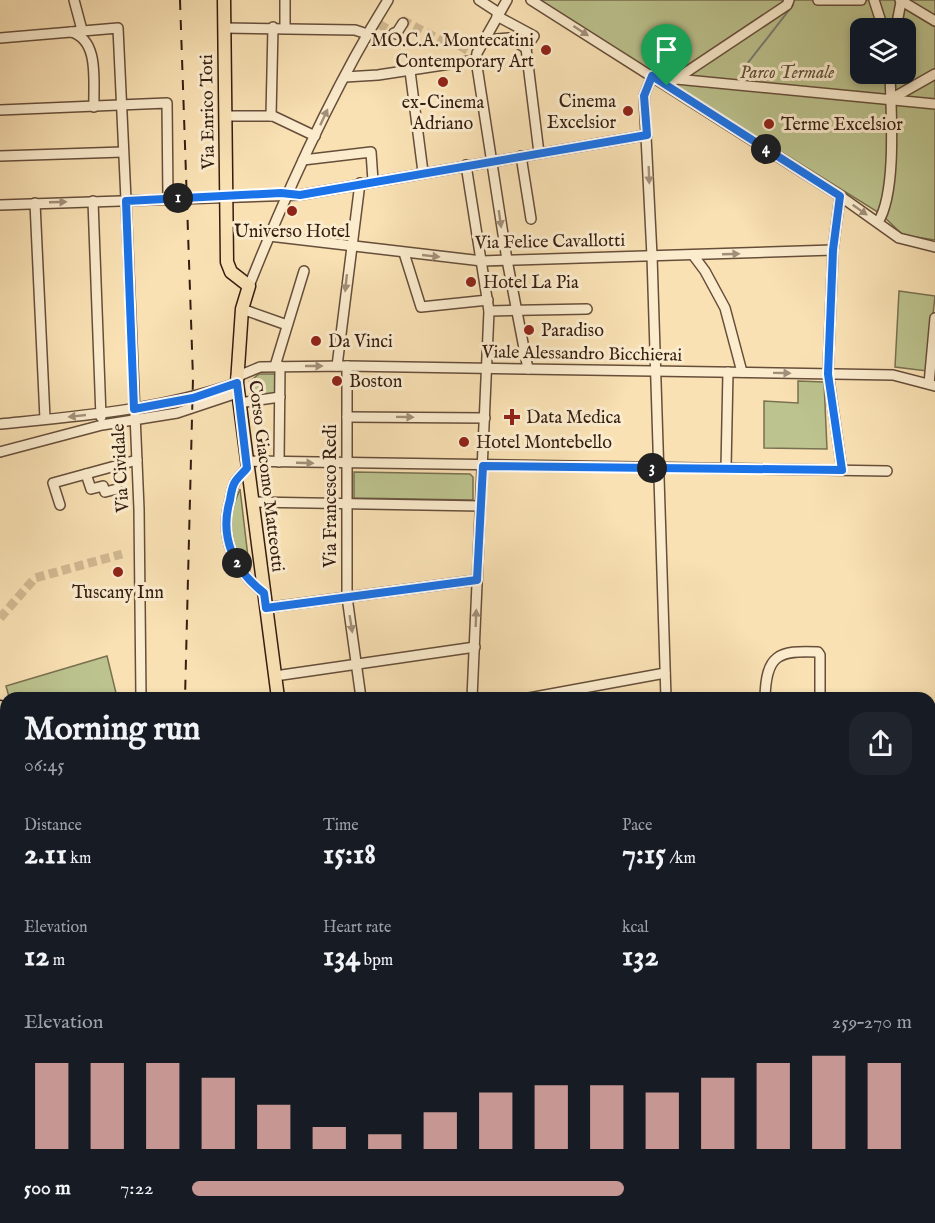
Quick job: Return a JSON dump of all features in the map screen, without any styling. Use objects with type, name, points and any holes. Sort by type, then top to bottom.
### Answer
[{"type":"main road","name":"Via Enrico Toti","points":[[224,0],[228,268],[249,286]]},
{"type":"main road","name":"Corso Giacomo Matteotti","points":[[249,286],[242,309],[237,389],[277,692]]},
{"type":"street","points":[[0,38],[82,30],[74,0]]},
{"type":"street","name":"Corso Giacomo Matteotti","points":[[249,286],[286,193],[367,34],[377,22],[388,0]]},
{"type":"street","points":[[479,0],[534,36],[526,48],[539,153]]},
{"type":"street","points":[[507,0],[484,40],[476,60],[507,260],[528,369]]},
{"type":"street","points":[[531,0],[840,196],[899,238],[935,247]]},
{"type":"street","points":[[667,86],[787,5],[789,0]]},
{"type":"street","points":[[818,0],[861,0]]},
{"type":"street","points":[[874,0],[880,18]]},
{"type":"street","points":[[898,18],[901,1],[935,21]]},
{"type":"street","points":[[285,5],[285,28]]},
{"type":"street","points":[[394,33],[396,34],[403,22]]},
{"type":"street","name":"Via Cividale","points":[[82,30],[118,27],[137,460],[141,692]]},
{"type":"street","points":[[271,116],[273,27]]},
{"type":"street","points":[[224,28],[308,28],[355,30],[367,34]]},
{"type":"street","points":[[69,31],[85,39],[91,53],[94,107]]},
{"type":"street","points":[[484,40],[509,38],[526,48]]},
{"type":"street","points":[[345,76],[410,71],[476,60]]},
{"type":"street","points":[[410,71],[423,172]]},
{"type":"street","points":[[891,103],[935,74]]},
{"type":"street","points":[[652,76],[644,96],[652,256],[666,692]]},
{"type":"street","points":[[676,79],[891,103],[935,104]]},
{"type":"street","points":[[878,222],[886,209],[890,168],[890,84]]},
{"type":"street","points":[[0,110],[167,103],[168,199]]},
{"type":"street","points":[[225,116],[271,116],[315,136]]},
{"type":"street","points":[[0,205],[286,193],[300,195],[647,135]]},
{"type":"street","points":[[0,156],[123,152]]},
{"type":"street","points":[[303,160],[371,152],[373,181]]},
{"type":"street","points":[[521,156],[531,219]]},
{"type":"street","points":[[466,165],[489,311],[472,692]]},
{"type":"street","name":"Via Francesco Redi","points":[[360,183],[350,246],[342,366],[347,417],[347,597],[360,692]]},
{"type":"street","points":[[840,196],[833,250],[828,374],[842,470]]},
{"type":"street","points":[[93,201],[102,425]]},
{"type":"street","points":[[35,203],[45,419]]},
{"type":"street","name":"Via Felice Cavallotti","points":[[269,236],[482,261],[833,250]]},
{"type":"street","points":[[404,253],[421,307],[488,300]]},
{"type":"street","points":[[693,255],[705,271],[725,308],[742,372]]},
{"type":"street","points":[[279,462],[278,366],[287,325],[304,271]]},
{"type":"street","points":[[242,309],[287,325]]},
{"type":"street","points":[[489,311],[587,309]]},
{"type":"street","points":[[932,385],[935,318]]},
{"type":"street","name":"Viale Alessandro Bicchierai","points":[[237,389],[260,367],[278,366],[893,375],[932,385]]},
{"type":"street","points":[[726,468],[728,372]]},
{"type":"street","points":[[0,452],[102,425],[135,422],[177,413],[237,389]]},
{"type":"street","points":[[0,424],[134,409],[237,389],[280,397]]},
{"type":"street","points":[[347,417],[485,418]]},
{"type":"street","points":[[60,505],[53,483],[137,460]]},
{"type":"street","points":[[264,593],[249,582],[230,551],[227,540],[228,507],[235,481],[247,464],[279,462],[887,471]]},
{"type":"street","points":[[86,474],[91,489],[103,486],[105,492],[117,489]]},
{"type":"street","points":[[252,502],[481,506]]},
{"type":"street","points":[[266,608],[477,580]]},
{"type":"street","points":[[275,676],[475,647]]},
{"type":"street","points":[[766,692],[769,666],[776,658],[791,651],[818,652],[820,655],[820,692]]},
{"type":"street","points":[[562,692],[665,673]]},
{"type":"green space","name":"Parco Termale","points":[[537,0],[935,0],[935,240],[903,235],[881,214]]},
{"type":"green space","points":[[899,291],[935,296],[927,371],[895,367]]},
{"type":"green space","points":[[259,374],[275,374],[275,394],[250,395],[249,382]]},
{"type":"green space","points":[[798,381],[824,382],[827,449],[764,448],[764,401],[798,403]]},
{"type":"green space","points":[[354,472],[470,474],[473,477],[473,500],[354,498]]},
{"type":"green space","points":[[240,489],[250,574],[233,550],[229,517]]},
{"type":"green space","points":[[107,656],[116,692],[8,692],[6,686]]},
{"type":"waterway","points":[[747,64],[793,5]]},
{"type":"tunnel","points":[[403,23],[404,21],[448,44],[451,40],[476,56]]},
{"type":"tunnel","points":[[379,24],[394,33]]},
{"type":"tunnel","points":[[0,618],[35,578],[122,554]]},
{"type":"railway","points":[[180,0],[193,378],[185,692]]},
{"type":"place","name":"MO.C.A. Montecatini Contemporary Art","points":[[546,50]]},
{"type":"place","name":"ex-Cinema Adriano","points":[[443,82]]},
{"type":"place","name":"Cinema Excelsior","points":[[628,111]]},
{"type":"place","name":"Terme Excelsior","points":[[769,124]]},
{"type":"place","name":"Universo Hotel","points":[[292,211]]},
{"type":"place","name":"Hotel La Pia","points":[[471,282]]},
{"type":"place","name":"Paradiso","points":[[529,330]]},
{"type":"place","name":"Da Vinci","points":[[316,341]]},
{"type":"place","name":"Boston","points":[[337,381]]},
{"type":"place","name":"Data Medica","points":[[512,417]]},
{"type":"place","name":"Hotel Montebello","points":[[464,442]]},
{"type":"place","name":"Tuscany Inn","points":[[118,572]]},
{"type":"route","points":[[652,76],[667,86],[840,196],[833,250],[828,374],[842,470],[483,466],[477,580],[266,608],[264,593],[249,582],[230,551],[227,540],[228,507],[235,481],[247,468],[237,383],[193,398],[134,409],[126,201],[281,193],[300,195],[647,135],[644,96],[652,76]]}]
